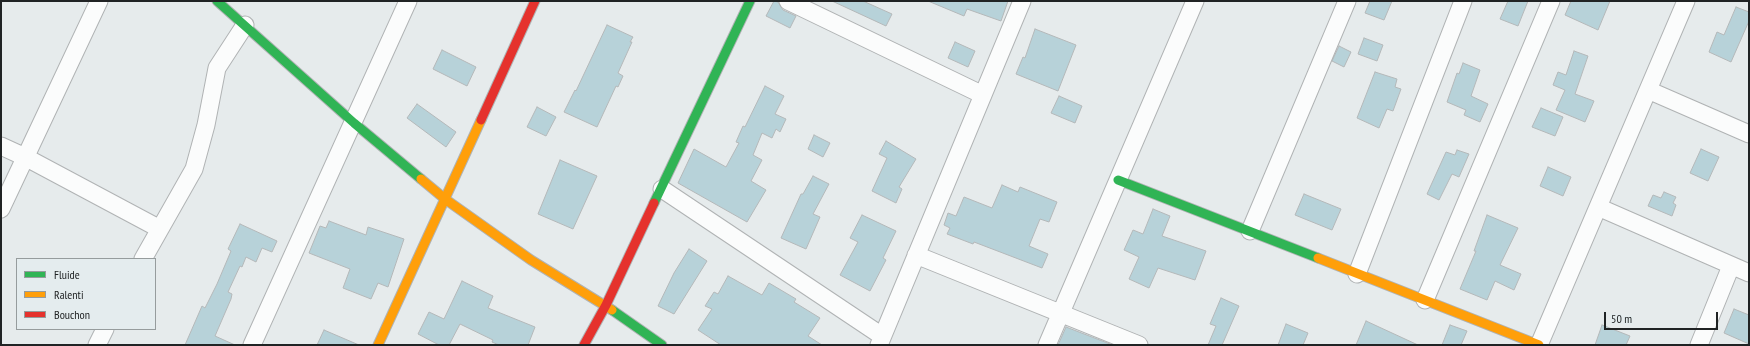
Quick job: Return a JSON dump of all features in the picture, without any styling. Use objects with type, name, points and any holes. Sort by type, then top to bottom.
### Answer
[{"type":"street","points":[[1,209],[99,1]]},
{"type":"street","points":[[217,1],[354,123],[445,199],[532,260],[606,305],[662,345]]},
{"type":"street","points":[[252,345],[354,123],[408,1]]},
{"type":"street","points":[[378,345],[535,1]]},
{"type":"street","points":[[584,345],[606,305],[662,189],[750,1]]},
{"type":"street","points":[[788,1],[983,95]]},
{"type":"street","points":[[662,189],[881,341],[1022,1]]},
{"type":"street","points":[[1047,345],[1195,1]]},
{"type":"street","points":[[1250,231],[1347,1]]},
{"type":"street","points":[[1357,274],[1463,1]]},
{"type":"street","points":[[1425,300],[1552,1]]},
{"type":"street","points":[[1118,180],[1539,345],[1686,1]]},
{"type":"street","points":[[144,258],[194,169],[206,125],[217,68],[245,25]]},
{"type":"street","points":[[1648,90],[1749,134]]},
{"type":"street","points":[[1,146],[160,229]]},
{"type":"street","points":[[1598,207],[1749,274]]},
{"type":"street","points":[[916,255],[1139,345]]},
{"type":"street","points":[[1699,345],[1731,266]]},
{"type":"street","points":[[97,345],[104,330]]},
{"type":"building","points":[[774,1],[778,2],[783,10],[796,16],[790,28],[766,16]]},
{"type":"building","points":[[832,1],[863,1],[892,14],[886,26]]},
{"type":"building","points":[[928,1],[1008,1],[1001,21],[967,9],[964,16]]},
{"type":"building","points":[[1370,1],[1392,1],[1384,20],[1365,13]]},
{"type":"building","points":[[1508,1],[1528,1],[1518,26],[1500,19]]},
{"type":"building","points":[[1571,1],[1610,1],[1598,30],[1565,15]]},
{"type":"building","points":[[1736,7],[1749,12],[1749,21],[1731,62],[1709,52],[1717,32],[1724,35]]},
{"type":"building","points":[[607,25],[633,37],[618,73],[623,76],[618,87],[616,86],[597,127],[564,112],[575,90],[576,91]]},
{"type":"building","points":[[1035,29],[1076,45],[1058,91],[1016,74],[1023,57],[1025,58]]},
{"type":"building","points":[[1364,38],[1383,45],[1377,61],[1358,54]]},
{"type":"building","points":[[955,42],[975,51],[968,67],[948,58]]},
{"type":"building","points":[[1339,46],[1351,52],[1344,67],[1332,61]]},
{"type":"building","points":[[442,50],[476,67],[467,86],[433,69]]},
{"type":"building","points":[[1574,51],[1588,56],[1575,94],[1594,101],[1585,122],[1556,110],[1565,90],[1553,85],[1558,72],[1566,75]]},
{"type":"building","points":[[1463,63],[1480,70],[1471,96],[1488,104],[1480,122],[1464,115],[1466,110],[1447,102],[1457,73],[1459,74]]},
{"type":"building","points":[[1375,72],[1397,79],[1395,87],[1401,89],[1393,111],[1387,109],[1379,128],[1357,118]]},
{"type":"building","points":[[765,86],[784,96],[775,114],[786,119],[780,132],[776,129],[772,138],[762,133],[753,155],[762,160],[751,181],[766,190],[747,222],[678,183],[694,149],[726,167],[739,143],[736,142],[743,126],[745,127]]},
{"type":"building","points":[[1059,96],[1082,106],[1075,123],[1051,113]]},
{"type":"building","points":[[417,104],[456,132],[446,147],[407,118]]},
{"type":"building","points":[[537,107],[556,117],[546,136],[527,127]]},
{"type":"building","points":[[1541,108],[1563,117],[1555,136],[1532,127]]},
{"type":"building","points":[[814,135],[830,143],[823,157],[808,149]]},
{"type":"building","points":[[886,141],[916,159],[899,187],[902,189],[896,203],[872,191],[887,158],[879,154]]},
{"type":"building","points":[[1701,149],[1719,157],[1708,181],[1690,173]]},
{"type":"building","points":[[1457,150],[1469,154],[1459,177],[1452,174],[1439,200],[1427,194],[1446,152],[1455,155]]},
{"type":"building","points":[[560,160],[597,176],[573,229],[538,214]]},
{"type":"building","points":[[1548,167],[1571,177],[1563,196],[1540,186]]},
{"type":"building","points":[[813,176],[829,184],[813,214],[820,217],[806,249],[781,238],[801,194],[803,194]]},
{"type":"building","points":[[1002,185],[1018,192],[1020,187],[1057,202],[1049,222],[1040,219],[1029,246],[1048,254],[1042,268],[974,242],[973,244],[947,234],[950,228],[944,225],[948,213],[956,216],[964,197],[992,208]]},
{"type":"building","points":[[1664,192],[1676,197],[1673,203],[1676,205],[1672,216],[1648,206],[1653,195],[1661,198]]},
{"type":"building","points":[[1304,194],[1341,209],[1332,230],[1295,215]]},
{"type":"building","points":[[1153,209],[1170,216],[1162,236],[1206,251],[1195,280],[1158,268],[1149,288],[1129,279],[1139,257],[1124,250],[1133,230],[1143,234]]},
{"type":"building","points":[[862,215],[896,231],[883,258],[886,260],[870,291],[840,275],[858,242],[850,238]]},
{"type":"building","points":[[1487,215],[1518,228],[1500,265],[1521,274],[1514,290],[1495,281],[1487,300],[1460,289],[1476,251],[1474,251]]},
{"type":"building","points":[[329,221],[366,235],[368,227],[404,239],[388,287],[378,283],[371,299],[343,288],[350,269],[309,253],[320,226],[326,228]]},
{"type":"building","points":[[240,224],[277,241],[272,252],[262,248],[256,262],[246,257],[242,267],[240,266],[228,292],[232,294],[231,299],[215,336],[235,345],[185,345],[202,306],[205,308],[217,284],[231,251],[228,249]]},
{"type":"building","points":[[689,249],[707,261],[674,314],[658,306],[674,273]]},
{"type":"building","points":[[728,276],[762,295],[769,283],[796,299],[794,302],[820,318],[808,336],[822,345],[721,345],[698,330],[712,309],[705,306],[714,292],[718,294]]},
{"type":"building","points":[[462,281],[493,296],[488,308],[535,327],[528,345],[499,345],[492,342],[493,340],[460,324],[449,345],[439,345],[418,334],[429,312],[444,319]]},
{"type":"building","points":[[1221,298],[1239,306],[1222,345],[1208,345],[1216,326],[1210,324]]},
{"type":"building","points":[[1734,309],[1749,315],[1749,344],[1724,333]]},
{"type":"building","points":[[1366,321],[1418,345],[1356,345]]},
{"type":"building","points":[[1286,324],[1308,333],[1303,345],[1278,345]]},
{"type":"building","points":[[1450,325],[1467,331],[1461,345],[1442,345]]},
{"type":"building","points":[[1602,325],[1630,336],[1626,345],[1595,345]]},
{"type":"building","points":[[1066,327],[1110,344],[1110,345],[1058,345]]},
{"type":"building","points":[[324,330],[359,345],[317,345]]},
{"type":"traffic: fast","points":[[217,1],[354,123],[421,179]]},
{"type":"traffic: fast","points":[[654,203],[750,1]]},
{"type":"traffic: fast","points":[[1118,180],[1318,258]]},
{"type":"traffic: fast","points":[[612,310],[662,345]]},
{"type":"traffic: slow","points":[[378,345],[481,120]]},
{"type":"traffic: slow","points":[[421,179],[445,199],[531,260],[612,310]]},
{"type":"traffic: slow","points":[[1318,258],[1539,345]]},
{"type":"traffic: jam","points":[[481,120],[535,1]]},
{"type":"traffic: jam","points":[[584,345],[606,305],[654,203]]}]
